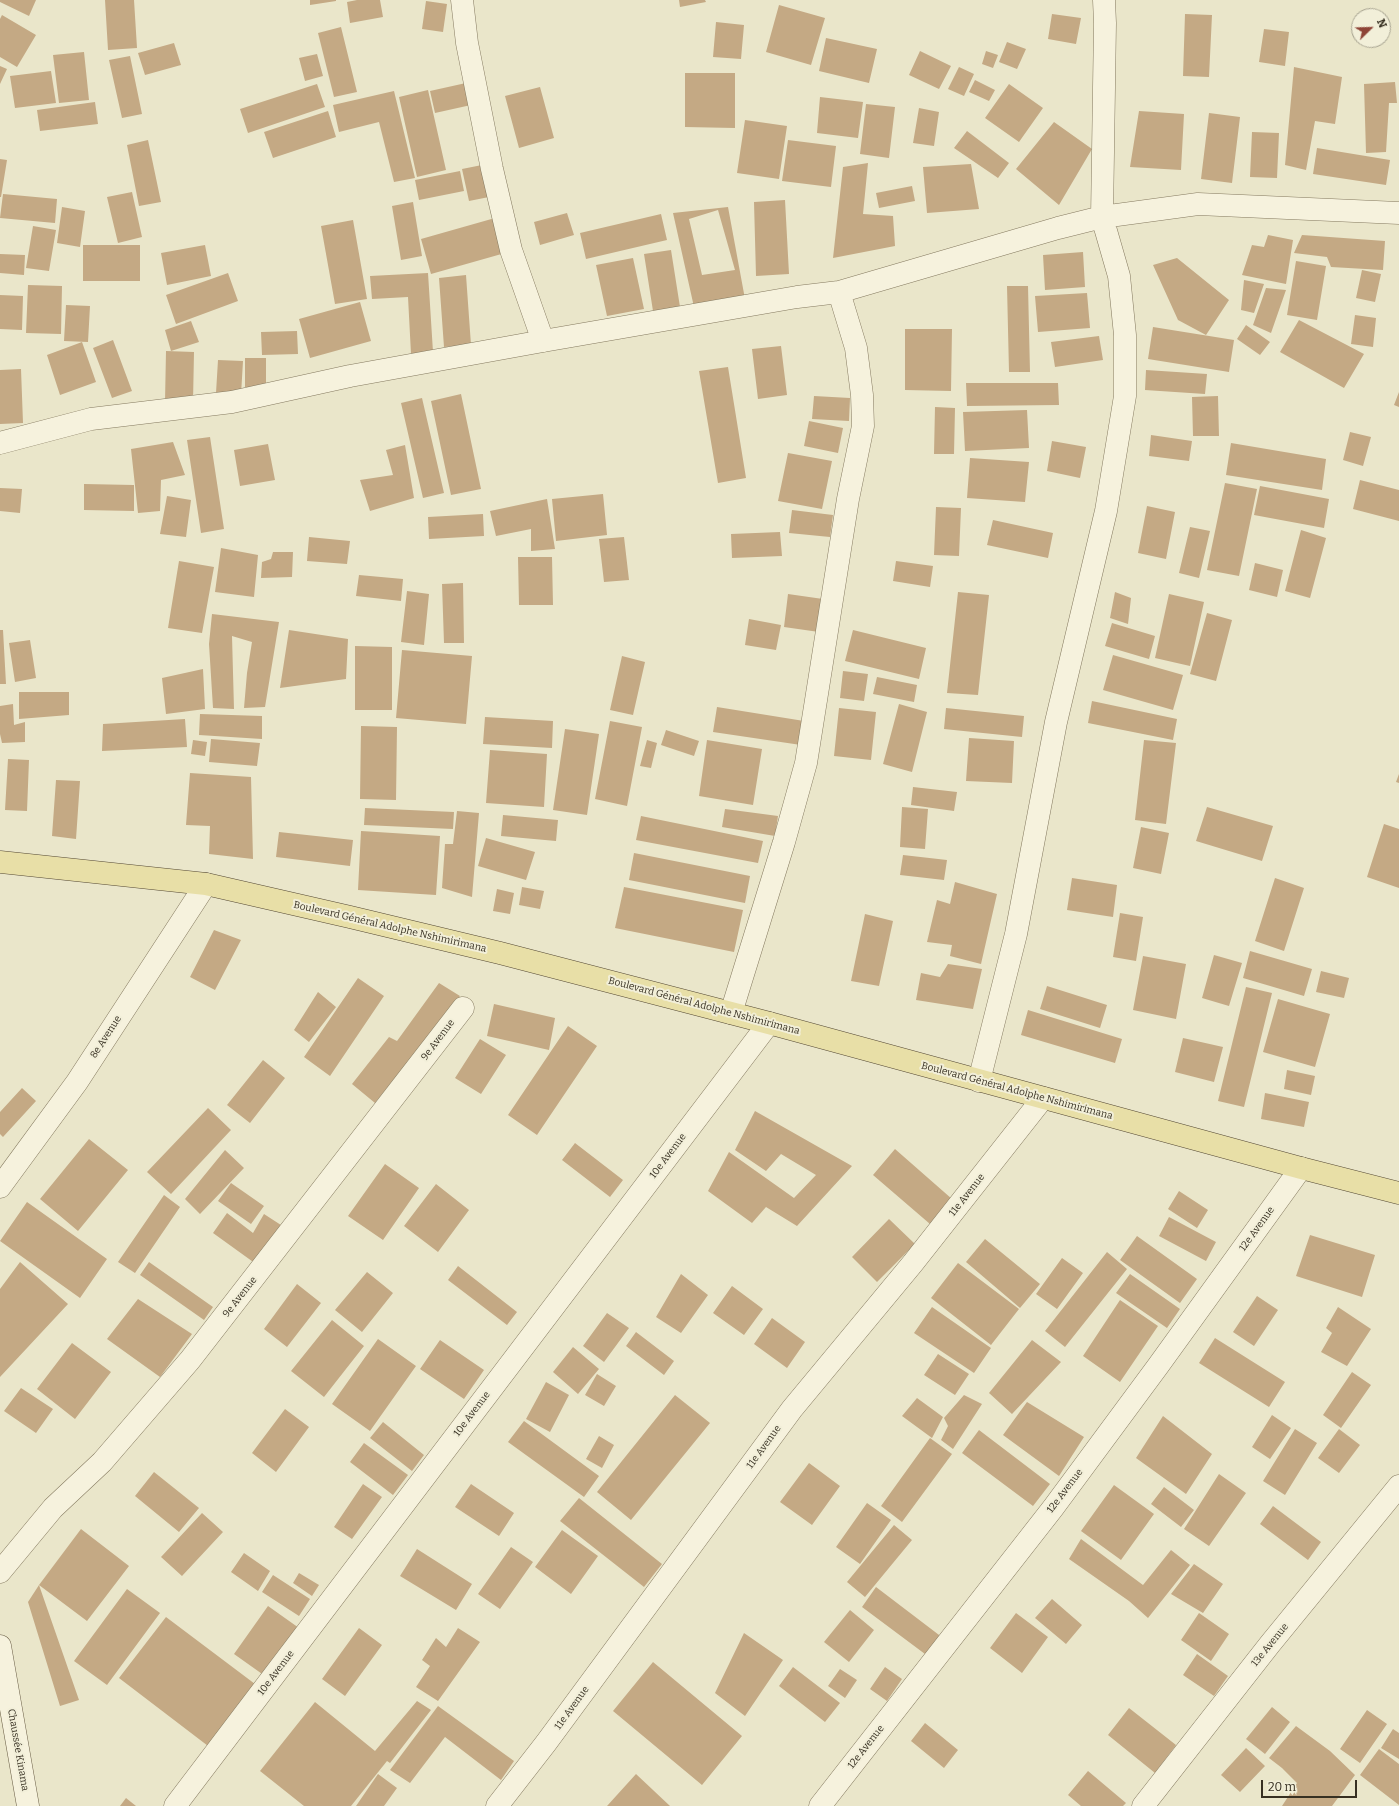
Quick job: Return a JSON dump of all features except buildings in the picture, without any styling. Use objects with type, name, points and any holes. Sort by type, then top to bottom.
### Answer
[{"type":"main road","name":"Boulevard Général Adolphe Nshimirimana","points":[[0,862],[206,884],[500,952],[769,1023],[1300,1168],[1399,1193]]},
{"type":"street","points":[[462,0],[467,43],[492,169],[510,243],[543,341]]},
{"type":"street","points":[[979,1081],[1016,934],[1056,722],[1106,511],[1125,396],[1125,335],[1119,276],[1102,217],[1105,23],[1104,0]]},
{"type":"street","points":[[0,443],[91,419],[232,402],[350,376],[543,341],[797,297],[839,292],[1058,228],[1102,217],[1198,204],[1399,213]]},
{"type":"street","points":[[731,1013],[784,842],[806,763],[848,499],[863,426],[862,396],[856,348],[839,292]]},
{"type":"street","name":"8e Avenue","points":[[0,1187],[77,1082],[206,884]]},
{"type":"street","name":"9e Avenue","points":[[0,1572],[53,1508],[102,1462],[190,1360],[463,1008]]},
{"type":"street","name":"10e Avenue","points":[[175,1806],[769,1023]]},
{"type":"street","name":"11e Avenue","points":[[497,1806],[546,1743],[792,1409],[913,1263],[1043,1098]]},
{"type":"street","name":"12e Avenue","points":[[820,1806],[1053,1508],[1158,1366],[1300,1168]]},
{"type":"street","name":"13e Avenue","points":[[1143,1806],[1270,1644],[1399,1486]]},
{"type":"street","name":"Chaussée Kinama","points":[[0,1646],[28,1806]]}]
